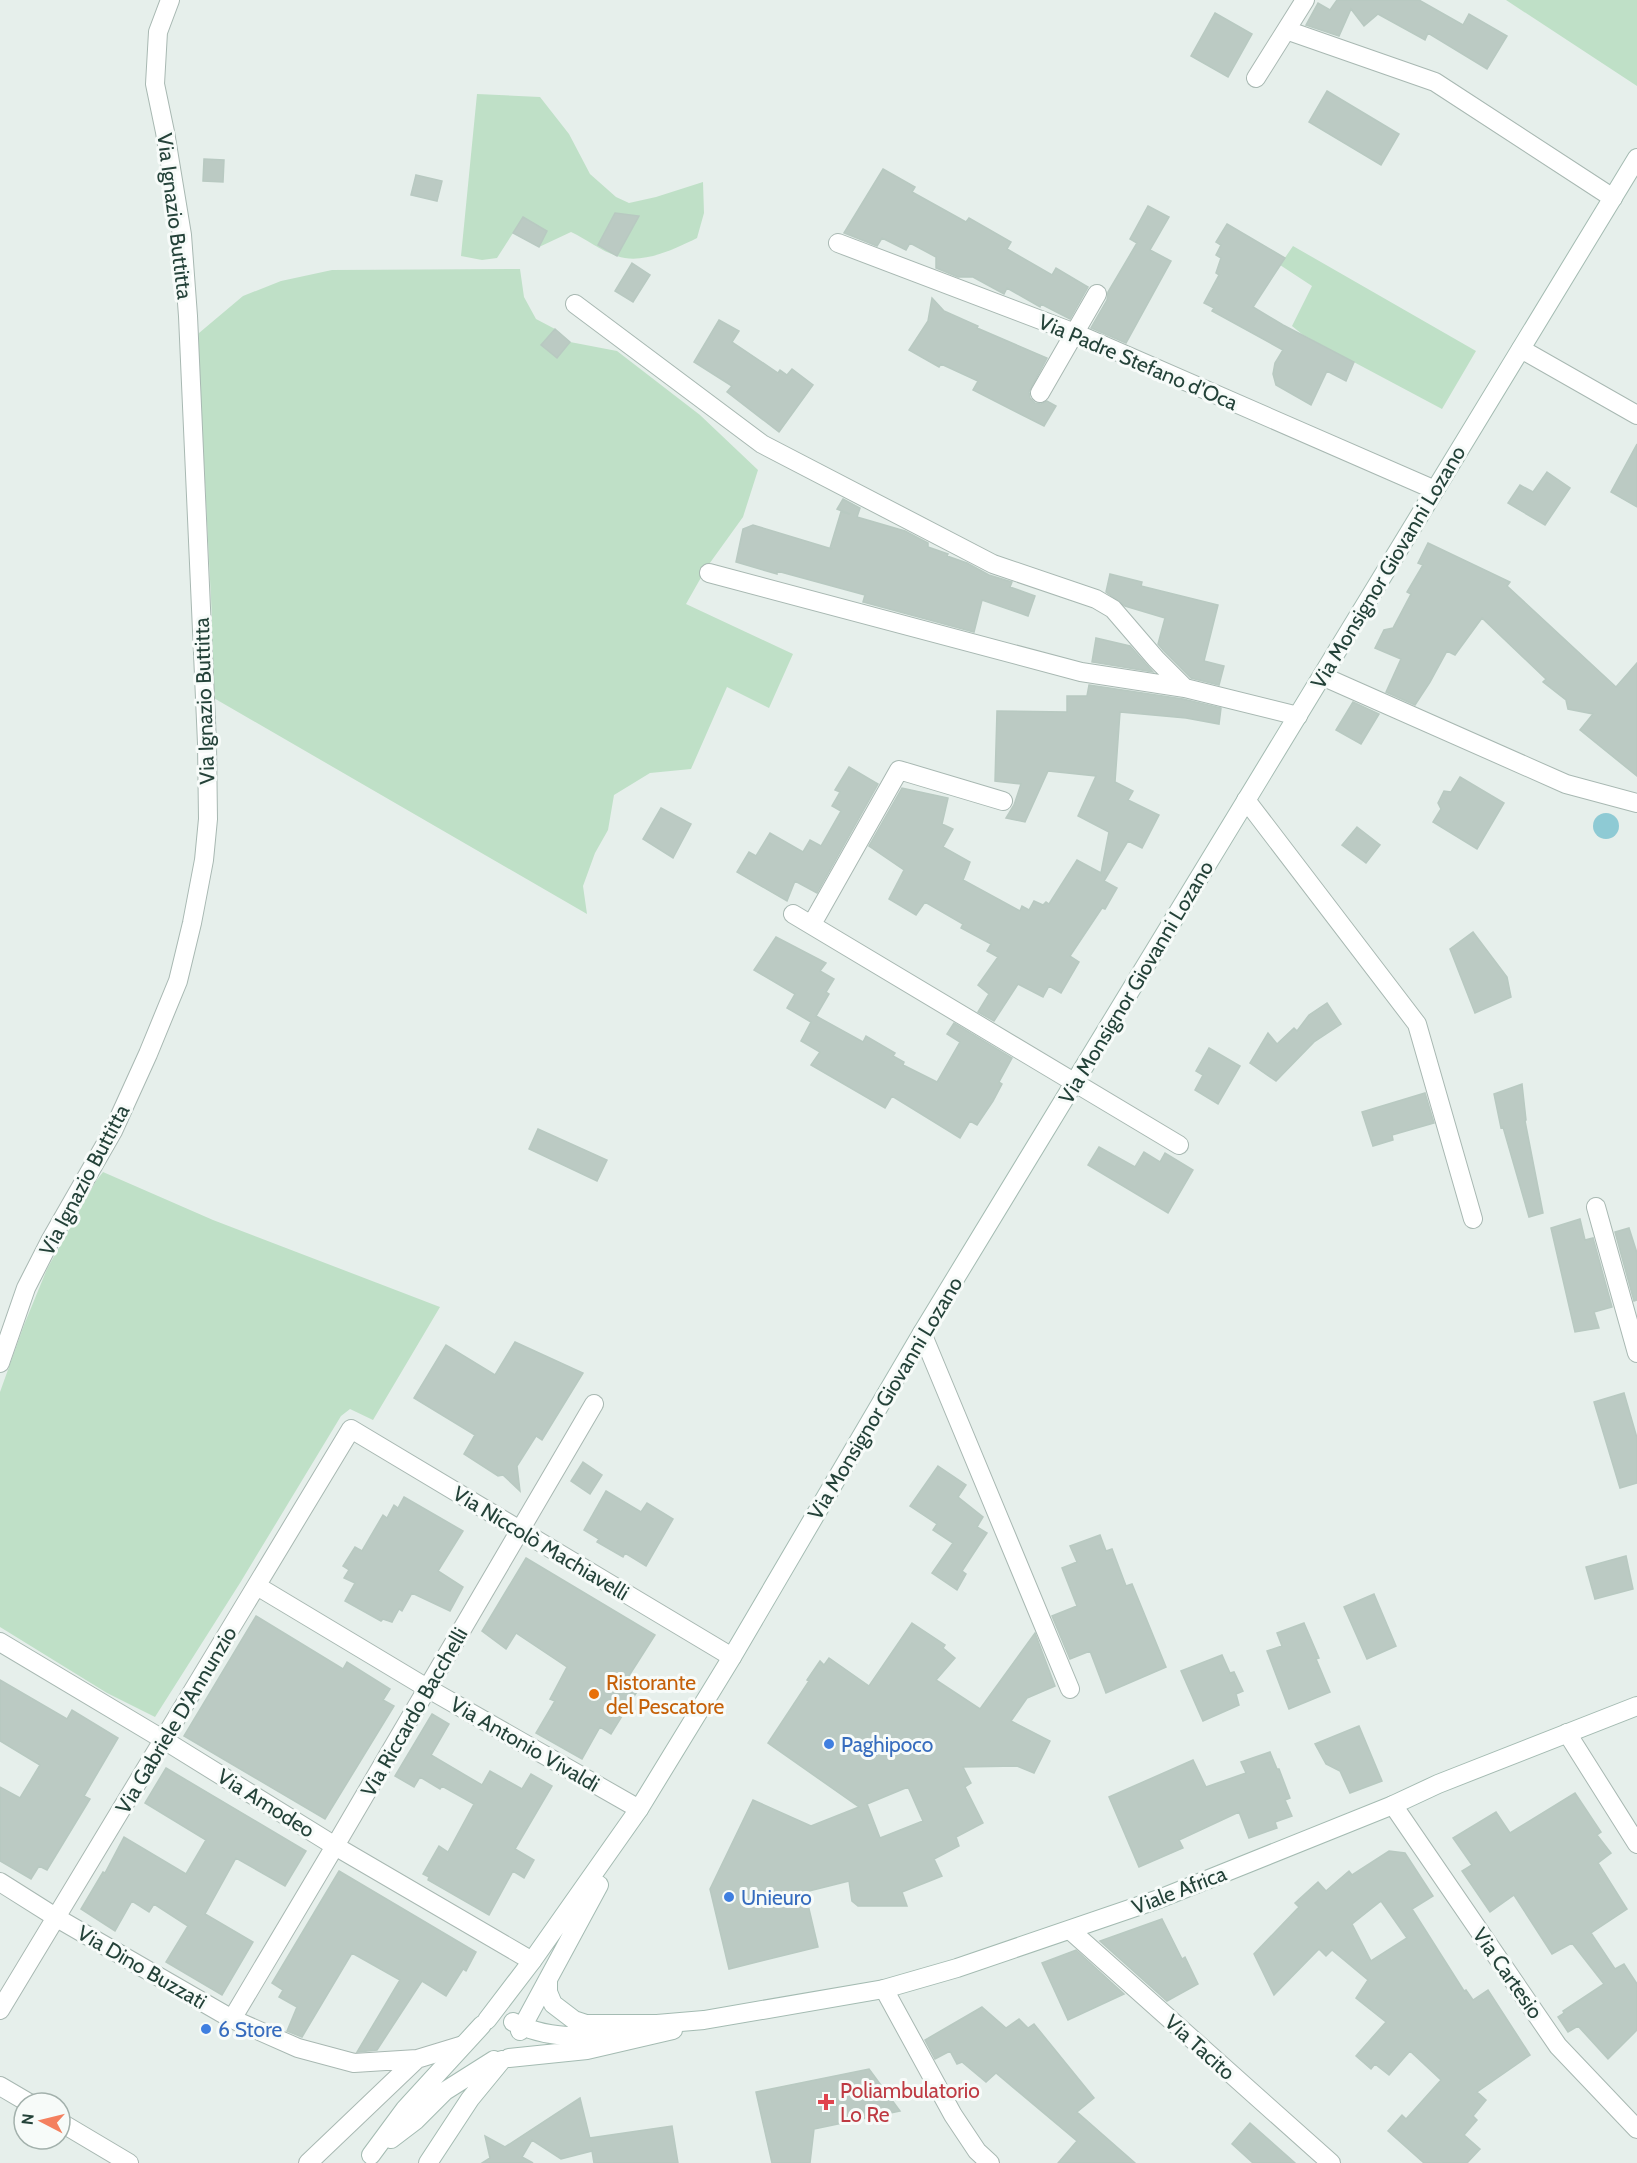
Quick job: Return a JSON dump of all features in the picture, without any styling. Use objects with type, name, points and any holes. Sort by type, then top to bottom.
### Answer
[{"type":"street","name":"Via Ignazio Buttitta","points":[[0,1363],[26,1288],[113,1131],[157,1033],[178,981],[204,860],[208,819],[207,744],[188,316],[182,235],[155,84],[158,32],[170,0]]},
{"type":"street","points":[[1256,78],[1305,0]]},
{"type":"street","points":[[1286,30],[1435,82],[1613,198]]},
{"type":"street","name":"Via Monsignor Giovanni Lozano","points":[[639,1809],[732,1657],[922,1333],[1637,158]]},
{"type":"street","name":"Via Padre Stefano d'Oca","points":[[838,243],[1075,333],[1435,490]]},
{"type":"street","points":[[1040,393],[1097,294]]},
{"type":"street","points":[[575,304],[762,444],[993,564],[1096,599],[1113,609],[1156,659],[1185,688]]},
{"type":"street","points":[[1521,349],[1637,415]]},
{"type":"street","points":[[709,573],[1081,672],[1185,688],[1298,716]]},
{"type":"street","points":[[1322,676],[1566,784],[1637,803]]},
{"type":"street","points":[[812,924],[899,770],[1003,801]]},
{"type":"street","points":[[1246,800],[1417,1024],[1473,1219]]},
{"type":"street","points":[[793,914],[1179,1144]]},
{"type":"street","points":[[1596,1207],[1637,1353]]},
{"type":"street","points":[[922,1333],[1070,1689]]},
{"type":"street","name":"Via Riccardo Bacchelli","points":[[232,2019],[594,1404]]},
{"type":"street","name":"Via Niccolò Machiavelli","points":[[351,1429],[732,1657]]},
{"type":"street","name":"Via Gabriele D'Annunzio","points":[[0,2010],[351,1429]]},
{"type":"street","name":"Via Antonio Vivaldi","points":[[257,1586],[428,1688],[639,1809]]},
{"type":"street","name":"Via Amodeo","points":[[0,1642],[335,1846],[532,1961]]},
{"type":"street","name":"Viale Africa","points":[[704,2020],[884,1989],[957,1968],[1070,1930],[1159,1899],[1393,1805],[1438,1784],[1637,1706]]},
{"type":"street","points":[[1567,1733],[1637,1844]]},
{"type":"street","name":"Via Cartesio","points":[[1393,1805],[1558,2046],[1637,2130]]},
{"type":"street","points":[[367,2159],[405,2109],[484,2022],[532,1961],[639,1809]]},
{"type":"street","points":[[367,2159],[416,2120],[446,2091],[518,2049],[520,2044],[518,2026],[548,1979],[639,1809]]},
{"type":"street","name":"Via Dino Buzzati","points":[[0,1882],[57,1918],[232,2019],[298,2048],[354,2063],[417,2059],[463,2045]]},
{"type":"street","name":"Via Tacito","points":[[1070,1930],[1331,2163]]},
{"type":"street","points":[[548,1979],[548,1992],[553,2004],[574,2020],[586,2024],[657,2024],[704,2020]]},
{"type":"street","points":[[884,1989],[953,2115],[977,2151],[990,2163]]},
{"type":"street","points":[[657,2024],[583,2037],[567,2037],[518,2026],[500,2016],[484,2022],[478,2035],[478,2046],[484,2055],[502,2059],[587,2050],[660,2034],[704,2020]]},
{"type":"street","points":[[308,2163],[417,2059]]},
{"type":"street","points":[[428,2163],[470,2099],[502,2059]]},
{"type":"street","points":[[72,2129],[129,2163]]},
{"type":"green space","points":[[1506,0],[1637,0],[1637,86]]},
{"type":"green space","points":[[477,94],[540,97],[569,134],[590,174],[616,197],[629,203],[703,182],[704,213],[697,238],[679,247],[637,259],[617,256],[571,232],[539,247],[513,233],[497,258],[482,260],[461,256]]},
{"type":"green space","points":[[1293,246],[1476,351],[1442,409],[1303,335],[1292,326],[1312,286],[1280,265]]},
{"type":"green space","points":[[520,269],[524,297],[536,319],[555,329],[570,342],[617,351],[700,415],[758,470],[743,517],[707,567],[686,604],[793,654],[769,708],[727,687],[691,769],[650,773],[614,795],[608,830],[595,853],[583,886],[587,914],[212,697],[212,618],[199,333],[243,296],[281,281],[332,270]]},
{"type":"green space","points":[[103,1172],[213,1220],[440,1307],[373,1420],[350,1409],[341,1416],[240,1583],[155,1717],[107,1693],[0,1627],[0,1392],[47,1269]]},
{"type":"water","points":[[1606,813],[1615,817],[1619,826],[1615,835],[1606,839],[1597,835],[1593,826],[1597,817]]},
{"type":"building","points":[[1337,0],[1419,0],[1463,25],[1469,14],[1507,36],[1487,69],[1428,33],[1425,40],[1378,14],[1364,26],[1351,9],[1339,36],[1306,25],[1318,3],[1330,10]]},
{"type":"building","points":[[1215,13],[1252,34],[1228,77],[1191,56]]},
{"type":"building","points":[[1327,91],[1399,134],[1381,165],[1309,122]]},
{"type":"building","points":[[204,159],[224,160],[223,182],[203,181]]},
{"type":"building","points":[[883,169],[915,187],[912,192],[966,222],[969,218],[1011,242],[1007,249],[1052,275],[1056,268],[1088,287],[1070,319],[1041,304],[1040,307],[1007,288],[1004,294],[973,277],[958,277],[936,268],[936,257],[910,243],[906,250],[882,238],[877,246],[844,233]]},
{"type":"building","points":[[416,175],[442,181],[437,201],[411,195]]},
{"type":"building","points":[[1148,206],[1169,217],[1150,250],[1171,261],[1126,343],[1091,328],[1107,300],[1108,292],[1137,243],[1130,239]]},
{"type":"building","points":[[615,213],[639,216],[617,256],[598,245]]},
{"type":"building","points":[[523,217],[547,231],[539,247],[513,233]]},
{"type":"building","points":[[1227,224],[1285,258],[1253,307],[1354,362],[1346,381],[1327,371],[1311,405],[1276,385],[1273,374],[1275,363],[1283,350],[1212,311],[1214,308],[1204,303],[1219,275],[1216,273],[1221,258],[1216,255],[1221,245],[1216,242]]},
{"type":"building","points":[[632,263],[650,275],[633,302],[615,291]]},
{"type":"building","points":[[932,298],[944,311],[1047,358],[1029,392],[1030,398],[1035,403],[1041,404],[1047,401],[1056,406],[1044,426],[973,390],[978,381],[941,364],[939,367],[909,350],[928,321]]},
{"type":"building","points":[[719,320],[739,331],[732,342],[778,373],[780,370],[787,375],[792,369],[813,385],[779,432],[727,392],[732,386],[694,362]]},
{"type":"building","points":[[555,329],[570,342],[557,358],[541,345]]},
{"type":"building","points":[[1637,444],[1637,507],[1611,492]]},
{"type":"building","points":[[1547,472],[1570,488],[1545,525],[1508,503],[1520,485],[1533,492]]},
{"type":"building","points":[[843,499],[860,508],[857,517],[905,531],[928,543],[928,547],[948,554],[947,556],[967,563],[989,575],[1012,582],[1010,587],[1035,596],[1028,616],[982,600],[974,632],[863,602],[865,595],[736,562],[743,529],[753,525],[832,549],[830,548],[841,512],[850,514],[837,509]]},
{"type":"building","points":[[1428,543],[1510,582],[1507,586],[1616,687],[1637,663],[1637,776],[1580,730],[1593,714],[1568,709],[1566,700],[1543,682],[1546,679],[1482,618],[1455,655],[1447,651],[1415,705],[1386,692],[1401,659],[1375,648],[1384,630],[1393,628],[1411,594],[1407,592],[1423,565],[1418,563]]},
{"type":"building","points":[[1110,574],[1142,582],[1141,586],[1218,605],[1204,661],[1224,666],[1219,685],[1191,678],[1158,644],[1165,618],[1125,606],[1106,592]]},
{"type":"building","points":[[1096,638],[1130,646],[1153,672],[1092,662]]},
{"type":"building","points":[[1089,685],[1183,699],[1221,708],[1219,724],[1186,718],[1120,712],[1115,782],[1133,791],[1128,800],[1159,815],[1142,848],[1128,841],[1104,881],[1117,888],[1105,909],[1102,908],[1070,956],[1079,962],[1061,993],[1049,986],[1043,997],[1018,984],[994,1021],[978,1012],[989,994],[978,985],[998,957],[987,951],[991,944],[961,928],[963,924],[925,902],[916,915],[889,899],[904,870],[869,846],[902,788],[948,798],[942,824],[953,829],[943,847],[970,862],[963,880],[1020,911],[1022,906],[1029,910],[1034,901],[1043,905],[1046,902],[1049,904],[1077,860],[1101,873],[1109,832],[1078,816],[1096,776],[1048,771],[1025,822],[1006,818],[1014,805],[1021,784],[995,781],[997,711],[1067,712],[1067,696],[1087,696]]},
{"type":"building","points":[[1353,702],[1379,714],[1361,744],[1336,730]]},
{"type":"building","points":[[849,767],[878,784],[817,893],[795,881],[787,901],[737,872],[749,852],[756,856],[770,833],[803,852],[810,840],[821,846],[841,811],[832,806],[840,792],[835,790]]},
{"type":"building","points":[[1460,777],[1504,803],[1477,849],[1433,822],[1441,809],[1438,803],[1444,791],[1451,792]]},
{"type":"building","points":[[661,808],[691,824],[673,858],[643,839]]},
{"type":"building","points":[[1357,827],[1380,845],[1366,863],[1342,845]]},
{"type":"building","points":[[1473,932],[1507,977],[1511,997],[1475,1013],[1450,949]]},
{"type":"building","points":[[776,937],[826,963],[820,971],[834,979],[826,992],[829,994],[816,1016],[863,1042],[866,1036],[895,1053],[893,1056],[904,1062],[903,1065],[937,1082],[960,1042],[947,1034],[954,1023],[1012,1058],[999,1082],[1002,1084],[977,1125],[970,1121],[960,1138],[892,1096],[885,1108],[811,1065],[820,1052],[801,1041],[811,1022],[787,1008],[795,994],[754,970]]},
{"type":"building","points":[[1327,1003],[1341,1024],[1314,1042],[1276,1081],[1250,1063],[1268,1033],[1277,1044],[1294,1028],[1297,1031],[1309,1015]]},
{"type":"building","points":[[1209,1048],[1240,1066],[1218,1104],[1195,1090],[1203,1075],[1196,1071]]},
{"type":"building","points":[[1522,1084],[1525,1121],[1543,1213],[1529,1217],[1503,1127],[1501,1128],[1494,1094]]},
{"type":"building","points":[[1425,1093],[1434,1123],[1392,1135],[1393,1140],[1373,1146],[1362,1112]]},
{"type":"building","points":[[538,1129],[607,1160],[597,1181],[529,1149]]},
{"type":"building","points":[[1099,1147],[1135,1167],[1144,1152],[1160,1162],[1165,1153],[1193,1170],[1168,1213],[1088,1165]]},
{"type":"building","points":[[1580,1219],[1585,1240],[1593,1238],[1612,1307],[1594,1312],[1599,1328],[1575,1332],[1551,1228]]},
{"type":"building","points":[[1629,1228],[1637,1253],[1637,1300],[1634,1301],[1615,1232]]},
{"type":"building","points":[[515,1342],[583,1373],[542,1440],[536,1436],[517,1466],[520,1491],[503,1475],[498,1476],[464,1454],[475,1435],[414,1398],[446,1345],[495,1375]]},
{"type":"building","points":[[1624,1393],[1637,1438],[1637,1483],[1620,1488],[1594,1402]]},
{"type":"building","points":[[583,1462],[602,1475],[590,1494],[571,1481]]},
{"type":"building","points":[[938,1466],[966,1485],[958,1497],[983,1517],[977,1527],[987,1533],[962,1571],[966,1574],[957,1590],[932,1573],[953,1543],[933,1530],[937,1524],[910,1506]]},
{"type":"building","points":[[606,1491],[641,1512],[647,1503],[673,1519],[646,1566],[625,1553],[623,1557],[597,1542],[599,1539],[584,1530]]},
{"type":"building","points":[[404,1497],[463,1531],[438,1571],[463,1587],[450,1611],[412,1593],[402,1611],[399,1609],[392,1622],[383,1619],[381,1621],[345,1601],[355,1583],[344,1578],[349,1570],[343,1566],[355,1547],[362,1551],[383,1515],[387,1518],[394,1505],[398,1508]]},
{"type":"building","points":[[1100,1535],[1106,1551],[1112,1549],[1126,1586],[1132,1584],[1166,1667],[1106,1693],[1090,1651],[1070,1659],[1052,1616],[1077,1606],[1062,1568],[1077,1562],[1070,1546]]},
{"type":"building","points":[[1626,1556],[1633,1589],[1595,1599],[1586,1567]]},
{"type":"building","points":[[526,1558],[655,1635],[625,1682],[638,1690],[611,1734],[600,1727],[582,1759],[536,1733],[555,1701],[550,1699],[567,1667],[516,1633],[506,1649],[482,1631]]},
{"type":"building","points":[[1374,1594],[1396,1646],[1367,1659],[1344,1607]]},
{"type":"building","points":[[256,1616],[343,1669],[347,1662],[390,1689],[383,1700],[394,1706],[325,1819],[184,1736]]},
{"type":"building","points":[[912,1623],[945,1645],[943,1648],[955,1658],[936,1680],[980,1709],[1035,1633],[1055,1686],[1027,1698],[1011,1721],[1050,1741],[1034,1773],[1017,1766],[963,1767],[971,1783],[965,1787],[983,1823],[956,1837],[959,1846],[934,1859],[942,1876],[902,1892],[907,1906],[858,1906],[852,1901],[849,1881],[805,1892],[818,1947],[729,1969],[710,1889],[753,1800],[811,1826],[859,1807],[768,1743],[820,1661],[824,1665],[829,1658],[869,1686]],"holes":[[[908,1787],[923,1821],[880,1838],[867,1804]]]},
{"type":"building","points":[[1304,1623],[1330,1692],[1289,1709],[1267,1651],[1282,1646],[1277,1633]]},
{"type":"building","points":[[1222,1655],[1230,1673],[1234,1672],[1243,1691],[1236,1694],[1239,1705],[1203,1721],[1181,1671]]},
{"type":"building","points":[[0,1680],[67,1719],[72,1710],[118,1738],[84,1796],[90,1799],[47,1870],[39,1866],[31,1879],[0,1861],[0,1787],[20,1798],[40,1765],[0,1741]]},
{"type":"building","points":[[432,1714],[449,1724],[431,1755],[482,1785],[490,1771],[522,1789],[531,1774],[552,1786],[515,1849],[534,1860],[524,1878],[513,1871],[489,1915],[428,1880],[429,1877],[423,1874],[439,1846],[448,1852],[474,1804],[420,1777],[414,1787],[395,1776]]},
{"type":"building","points":[[1359,1726],[1382,1781],[1350,1793],[1340,1771],[1326,1764],[1315,1744]]},
{"type":"building","points":[[1270,1752],[1290,1798],[1285,1800],[1292,1816],[1275,1822],[1277,1828],[1249,1838],[1239,1812],[1179,1840],[1183,1848],[1139,1867],[1109,1797],[1193,1760],[1206,1787],[1246,1773],[1241,1762]]},
{"type":"building","points":[[166,1768],[306,1851],[285,1886],[236,1858],[205,1914],[253,1942],[222,1995],[166,1962],[188,1926],[154,1904],[149,1912],[132,1901],[115,1931],[81,1909],[103,1872],[105,1873],[124,1837],[186,1874],[206,1840],[145,1803]]},
{"type":"building","points":[[1575,1793],[1601,1832],[1597,1835],[1611,1853],[1598,1863],[1627,1909],[1591,1933],[1615,1969],[1624,1964],[1637,1984],[1637,2030],[1608,2059],[1578,2026],[1568,2032],[1558,2017],[1564,2013],[1563,2011],[1604,1984],[1572,1943],[1552,1954],[1514,1895],[1490,1912],[1462,1871],[1472,1865],[1453,1838],[1496,1812],[1510,1833]]},
{"type":"building","points":[[1389,1851],[1405,1853],[1433,1896],[1412,1909],[1464,1991],[1466,1990],[1473,2000],[1488,1990],[1530,2055],[1477,2092],[1486,2100],[1473,2116],[1477,2120],[1464,2135],[1480,2149],[1467,2163],[1424,2163],[1388,2131],[1402,2115],[1406,2119],[1441,2080],[1410,2051],[1389,2075],[1375,2064],[1371,2069],[1356,2056],[1386,2022],[1356,1998],[1368,1980],[1332,1950],[1326,1956],[1319,1949],[1274,1995],[1254,1954],[1299,1907],[1295,1903],[1318,1882],[1326,1891],[1349,1871],[1352,1875]],"holes":[[[1381,1901],[1407,1938],[1371,1961],[1352,1924]]]},
{"type":"building","points":[[339,1871],[476,1952],[466,1971],[463,1969],[446,1996],[422,1981],[377,2050],[357,2052],[400,1980],[352,1953],[302,2037],[287,2031],[297,2007],[279,1997],[283,1990],[272,1983]]},
{"type":"building","points":[[1162,1919],[1182,1959],[1185,1957],[1198,1984],[1167,2001],[1100,1941]]},
{"type":"building","points":[[1076,1950],[1124,1994],[1068,2020],[1042,1963]]},
{"type":"building","points":[[982,2007],[1006,2028],[1019,2019],[1028,2028],[1034,2024],[1094,2098],[1077,2112],[1135,2163],[1058,2163],[1077,2141],[996,2073],[986,2082],[962,2062],[957,2064],[950,2051],[935,2059],[925,2040]]},
{"type":"building","name":"Poliambulatorio Lo Re","points":[[869,2069],[900,2111],[814,2129],[810,2163],[772,2163],[756,2092]]},
{"type":"building","points":[[580,2098],[590,2139],[672,2126],[678,2163],[594,2163],[592,2151],[561,2159],[532,2140],[522,2157],[533,2163],[482,2163],[490,2158],[485,2136],[505,2147]]},
{"type":"building","points":[[1250,2123],[1295,2163],[1253,2163],[1232,2144]]},
{"type":"place","name":"Ristorante del Pescatore","points":[[594,1694]]},
{"type":"place","name":"Paghipoco","points":[[829,1744]]},
{"type":"place","name":"Unieuro","points":[[729,1897]]},
{"type":"place","name":"6 Store","points":[[206,2029]]},
{"type":"place","name":"Poliambulatorio Lo Re","points":[[826,2102]]}]
